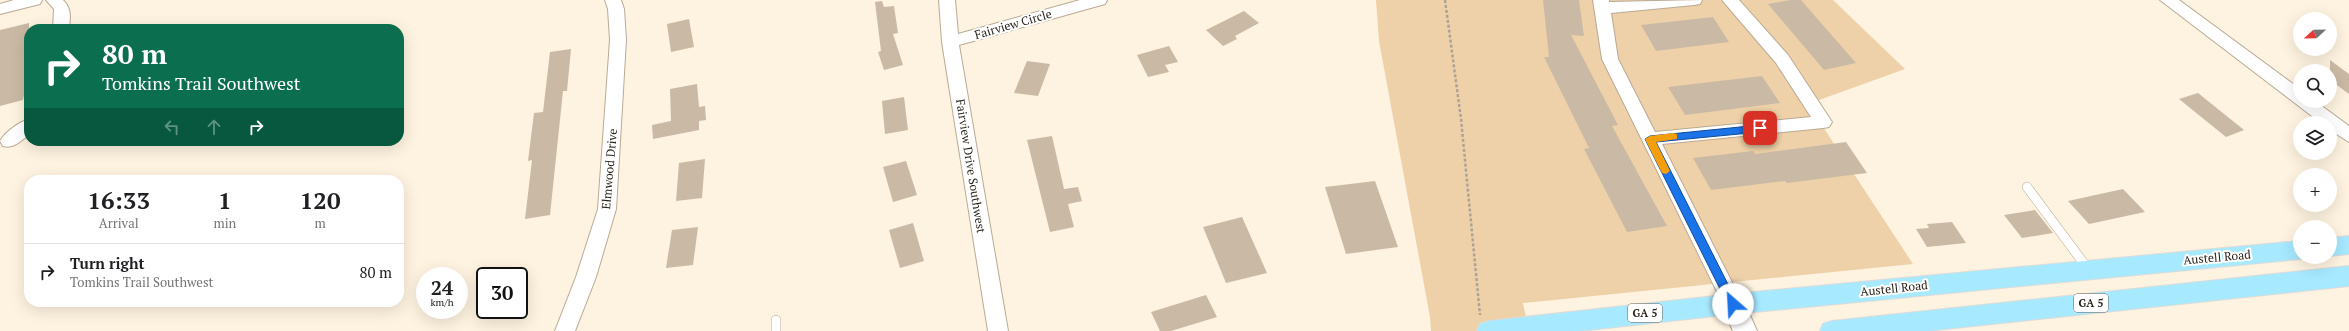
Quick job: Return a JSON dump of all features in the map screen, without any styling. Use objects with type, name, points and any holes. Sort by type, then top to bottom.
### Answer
[{"type":"main road","points":[[2337,246],[2349,245]]},
{"type":"main road","name":"Austell Road","points":[[1485,325],[1558,322],[2293,251]]},
{"type":"main road","name":"GA 5","points":[[1832,331],[2349,276]]},
{"type":"street","points":[[0,9],[34,0]]},
{"type":"street","points":[[54,0],[62,8],[61,24]]},
{"type":"street","name":"Elmwood Drive","points":[[565,331],[586,277],[607,209],[618,40],[616,9],[613,0]]},
{"type":"street","name":"Fairview Drive Southwest","points":[[947,0],[950,42],[998,331]]},
{"type":"street","name":"Fairview Circle","points":[[950,42],[1099,0]]},
{"type":"street","points":[[1694,0],[1602,4],[1610,59],[1733,304],[1745,331]]},
{"type":"street","points":[[1650,139],[1823,122],[1782,59],[1730,0]]},
{"type":"street","points":[[2168,0],[2293,93]]},
{"type":"street","points":[[2312,108],[2349,136]]},
{"type":"street","points":[[9,141],[24,129]]},
{"type":"lane","points":[[2027,187],[2088,270]]},
{"type":"lane","points":[[776,320],[776,331]]},
{"type":"path","points":[[1445,0],[1462,119],[1485,325]]},
{"type":"shaded area","points":[[1376,0],[1833,0],[1905,69],[1808,104],[1913,264],[1523,303],[1529,331],[1431,331],[1430,317],[1379,41]]},
{"type":"building","points":[[1543,0],[1579,0],[1584,36],[1571,35],[1618,125],[1612,126],[1667,226],[1627,232],[1584,149],[1589,148],[1544,57],[1549,57]]},
{"type":"building","points":[[1790,0],[1801,0],[1856,63],[1824,70],[1768,4]]},
{"type":"building","points":[[882,1],[884,7],[894,6],[898,33],[893,34],[903,65],[884,70],[878,52],[881,51],[875,2]]},
{"type":"building","points":[[1244,11],[1259,23],[1235,36],[1237,39],[1223,46],[1206,30]]},
{"type":"building","points":[[1713,17],[1729,42],[1656,51],[1641,25]]},
{"type":"building","points":[[689,19],[694,47],[671,52],[667,24]]},
{"type":"building","points":[[24,24],[23,100],[0,106],[0,30]]},
{"type":"building","points":[[1169,46],[1178,62],[1165,65],[1169,72],[1148,77],[1137,55]]},
{"type":"building","points":[[571,49],[567,91],[563,91],[550,215],[525,219],[532,160],[528,161],[534,113],[543,112],[550,52]]},
{"type":"building","points":[[2330,60],[2335,64],[2330,64]]},
{"type":"building","points":[[1027,61],[1050,64],[1038,96],[1014,93]]},
{"type":"building","points":[[2337,65],[2349,74],[2349,94],[2337,85]]},
{"type":"building","points":[[1762,76],[1780,103],[1685,115],[1668,87]]},
{"type":"building","points":[[697,84],[699,107],[705,106],[706,120],[699,121],[699,130],[653,139],[652,125],[671,121],[670,89]]},
{"type":"building","points":[[2198,93],[2244,130],[2226,137],[2179,99]]},
{"type":"building","points":[[904,97],[908,130],[885,134],[882,101]]},
{"type":"building","points":[[1052,136],[1064,189],[1078,187],[1082,201],[1068,204],[1074,227],[1050,232],[1027,140]]},
{"type":"building","points":[[1846,142],[1867,173],[1787,183],[1785,181],[1711,190],[1693,158],[1753,151],[1755,154]]},
{"type":"building","points":[[705,159],[702,198],[676,201],[679,163]]},
{"type":"building","points":[[906,161],[917,195],[893,202],[883,167]]},
{"type":"building","points":[[1375,181],[1398,247],[1346,254],[1325,187]]},
{"type":"building","points":[[2123,189],[2145,212],[2089,224],[2068,201]]},
{"type":"building","points":[[2035,210],[2053,233],[2022,238],[2004,215]]},
{"type":"building","points":[[1242,217],[1267,273],[1226,283],[1203,227]]},
{"type":"building","points":[[1952,222],[1966,243],[1927,247],[1916,229],[1929,228],[1927,224]]},
{"type":"building","points":[[913,223],[924,261],[900,268],[889,230]]},
{"type":"building","points":[[698,227],[693,265],[666,268],[672,230]]},
{"type":"building","points":[[1206,295],[1217,317],[1171,331],[1160,331],[1151,312]]},
{"type":"slow traffic","points":[[1666,171],[1650,139],[1673,137]]},
{"type":"route","points":[[1733,304],[1650,139],[1760,128]]}]
